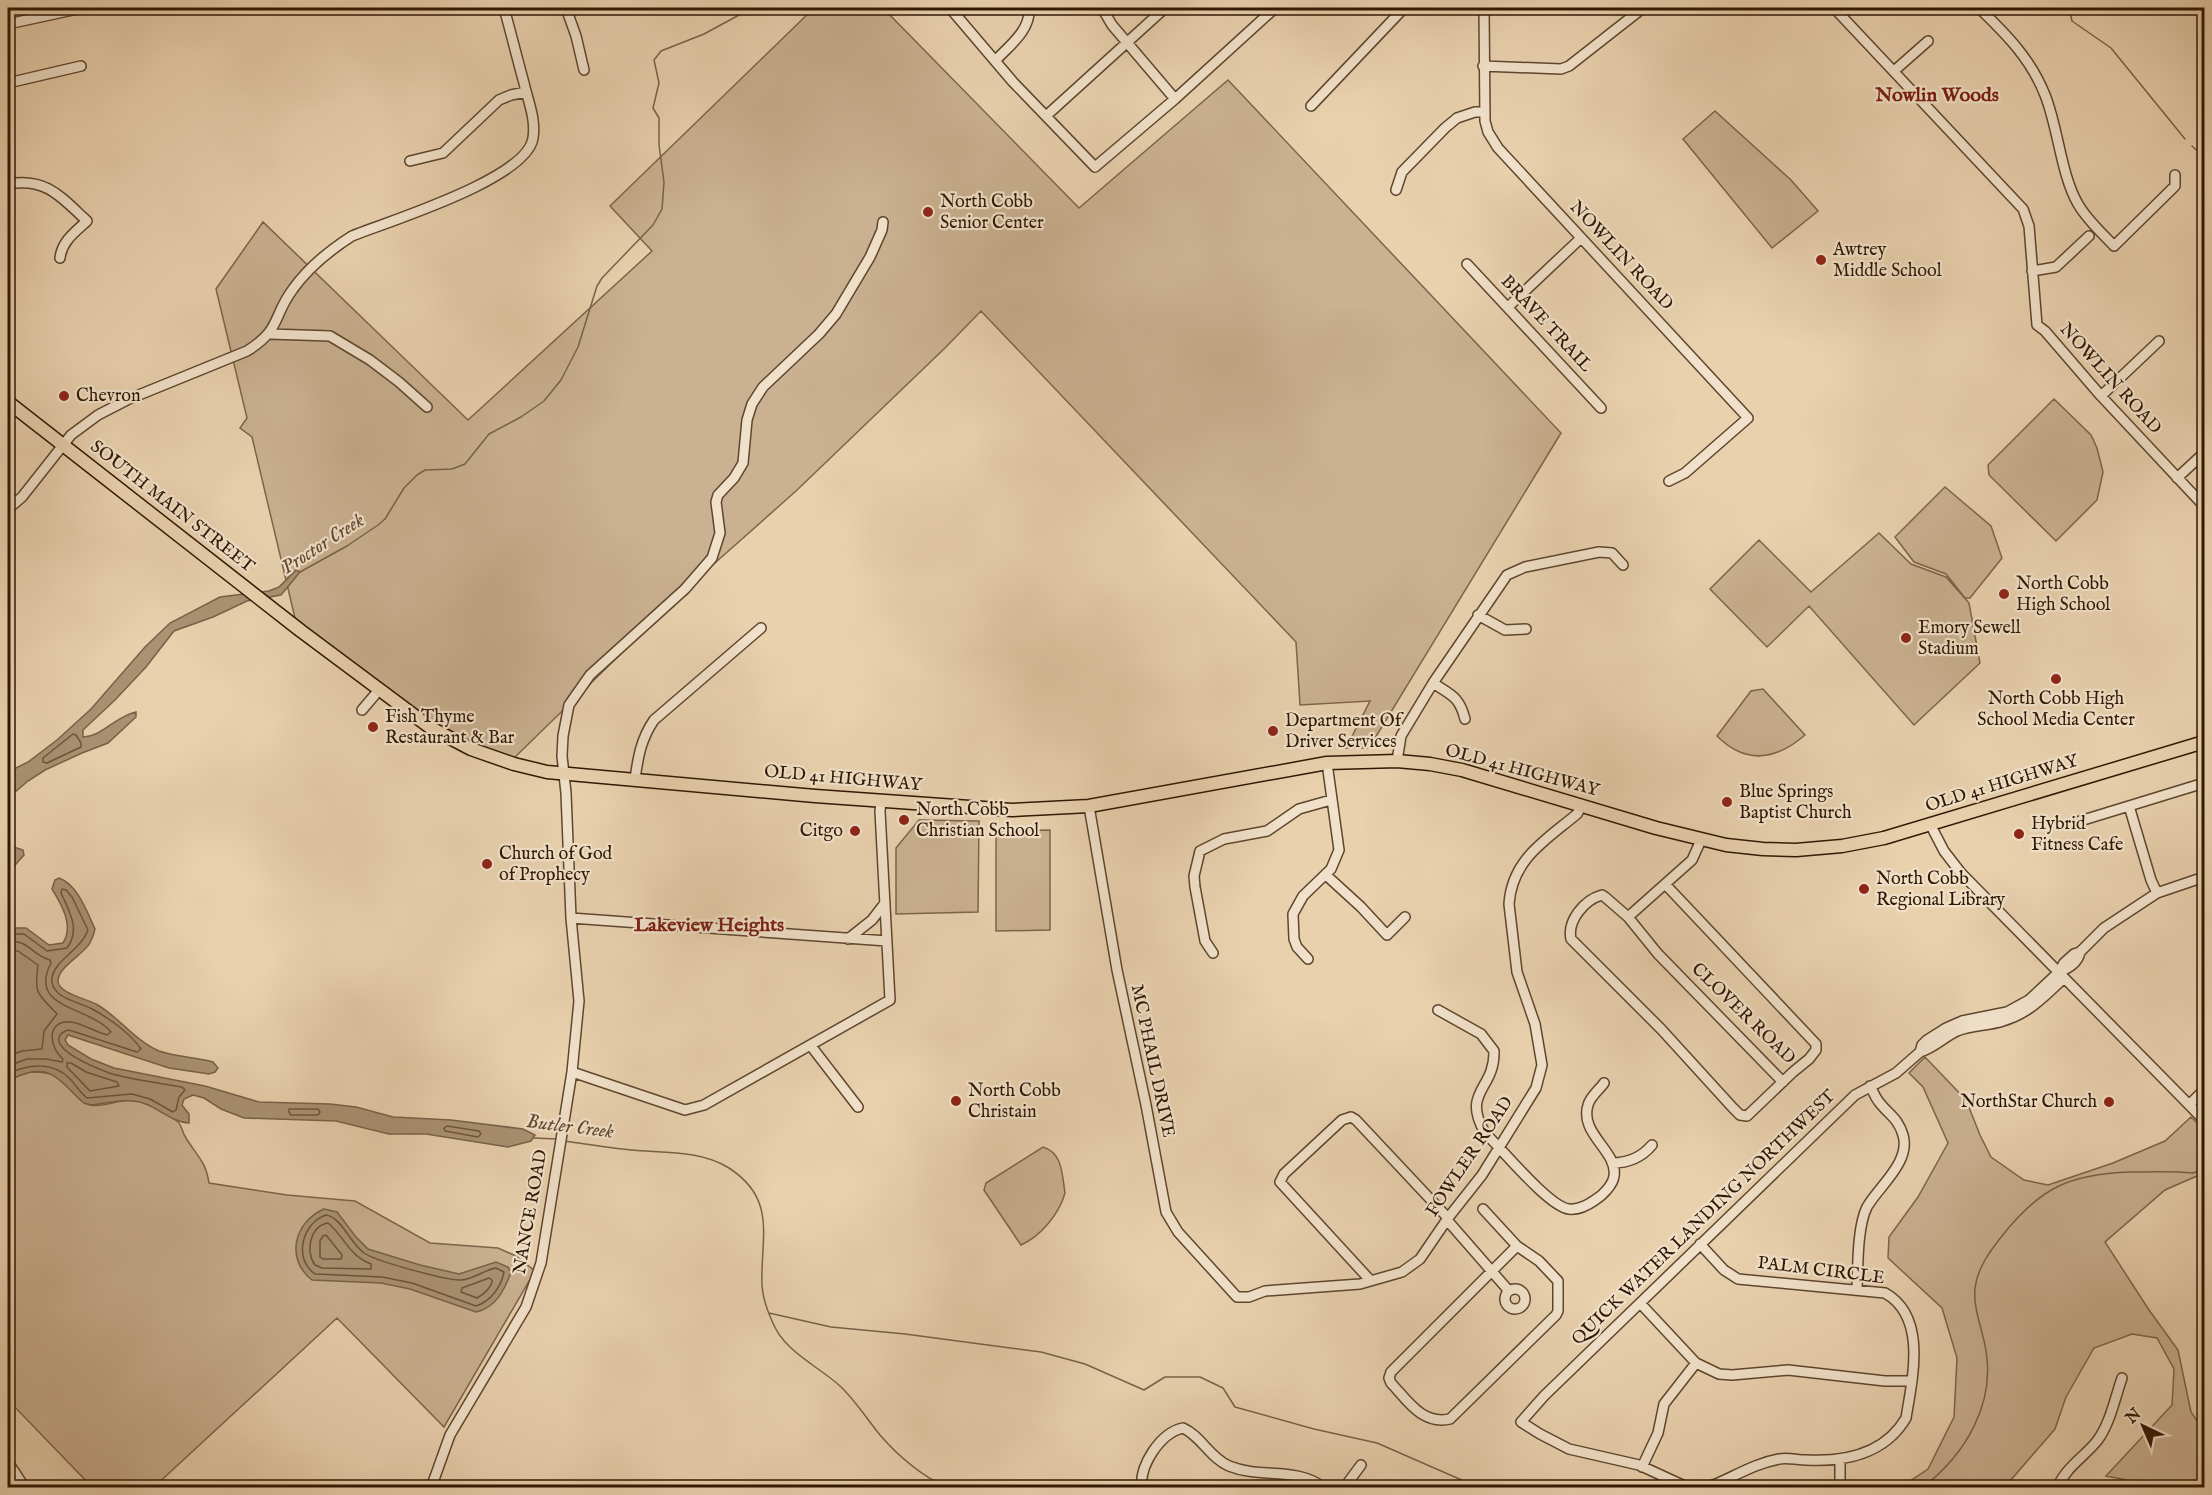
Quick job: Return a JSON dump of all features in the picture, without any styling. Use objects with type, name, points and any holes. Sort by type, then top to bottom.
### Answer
[{"type":"main road","name":"SOUTH MAIN STREET","points":[[8,402],[242,585],[431,728],[459,744],[524,767],[564,774]]},
{"type":"main road","name":"OLD 41 HIGHWAY","points":[[564,774],[1012,810],[1089,806],[1327,763],[1397,761],[1462,770],[1701,840],[1763,849],[1824,849],[1884,838],[2204,744]]},
{"type":"street","points":[[8,24],[82,8]]},
{"type":"street","points":[[8,509],[22,497],[63,445],[81,427],[98,415],[129,399],[247,351],[270,334],[285,299],[294,286],[341,243],[352,236],[468,190],[519,162],[532,145],[534,122],[504,8]]},
{"type":"street","points":[[566,8],[584,70]]},
{"type":"street","points":[[950,8],[995,61],[1095,167],[1175,99],[1275,8]]},
{"type":"street","points":[[995,61],[1019,36],[1028,19],[1029,8]]},
{"type":"street","points":[[1102,8],[1112,25],[1175,99]]},
{"type":"street","points":[[1046,116],[1165,8]]},
{"type":"street","points":[[1311,106],[1404,8]]},
{"type":"street","name":"NOWLIN ROAD","points":[[1484,8],[1484,112],[1488,132],[1498,148],[1748,418],[1685,473],[1669,481]]},
{"type":"street","points":[[1483,66],[1561,69],[1581,58],[1642,8]]},
{"type":"street","name":"NOWLIN ROAD","points":[[1834,8],[2023,208],[2029,226],[2037,325],[2045,331],[2101,396],[2205,507]]},
{"type":"street","points":[[1979,8],[2023,54],[2031,66],[2045,96],[2078,204],[2114,246],[2175,186],[2175,175]]},
{"type":"street","points":[[1894,71],[1928,41]]},
{"type":"street","points":[[8,83],[81,66]]},
{"type":"street","points":[[410,161],[443,153],[499,100],[511,94],[526,92]]},
{"type":"street","points":[[1396,190],[1402,172],[1445,128],[1457,118],[1475,112],[1484,112]]},
{"type":"street","points":[[8,184],[22,181],[41,184],[60,196],[87,221],[66,241],[61,249],[60,258]]},
{"type":"street","name":"NANCE ROAD","points":[[431,1488],[450,1435],[526,1307],[541,1263],[572,1072],[579,1001],[564,774],[563,736],[569,705],[590,675],[685,589],[712,558],[720,533],[716,502],[718,495],[738,473],[743,463],[747,420],[752,404],[764,387],[819,334],[836,314],[870,257],[882,230],[883,222]]},
{"type":"street","points":[[2032,271],[2056,267],[2089,236]]},
{"type":"street","points":[[1508,307],[1581,238]]},
{"type":"street","name":"BRAVE TRAIL","points":[[1467,264],[1601,408]]},
{"type":"street","points":[[270,334],[330,336],[385,371],[427,406]]},
{"type":"street","points":[[2101,396],[2159,341]]},
{"type":"street","points":[[2177,478],[2205,453]]},
{"type":"street","points":[[1397,761],[1401,736],[1501,580],[1517,569],[1599,552],[1612,553],[1623,565]]},
{"type":"street","points":[[1478,615],[1505,630],[1526,629]]},
{"type":"street","points":[[635,780],[639,752],[646,732],[654,720],[761,628]]},
{"type":"street","points":[[1433,683],[1457,700],[1465,719]]},
{"type":"street","points":[[362,710],[379,690]]},
{"type":"street","points":[[1308,959],[1297,947],[1294,939],[1293,914],[1303,896],[1326,875],[1335,863],[1339,850],[1327,763]]},
{"type":"street","points":[[2080,821],[2205,783]]},
{"type":"street","points":[[1213,953],[1205,941],[1195,887],[1194,876],[1200,851],[1224,839],[1267,831],[1299,809],[1331,800]]},
{"type":"street","points":[[572,1072],[685,1110],[704,1105],[890,1000],[881,801]]},
{"type":"street","name":"FOWLER ROAD","points":[[1237,1297],[1249,1297],[1265,1291],[1360,1284],[1402,1272],[1420,1259],[1482,1175],[1536,1088],[1542,1065],[1535,1024],[1517,972],[1509,904],[1510,892],[1517,872],[1531,852],[1578,814],[1582,805]]},
{"type":"street","name":"MC PHAIL DRIVE","points":[[1089,806],[1117,970],[1166,1212],[1178,1232],[1237,1297]]},
{"type":"street","points":[[2129,806],[2157,893]]},
{"type":"street","points":[[1930,824],[1954,865],[2205,1120]]},
{"type":"street","points":[[1628,917],[1692,860],[1701,840]]},
{"type":"street","points":[[1326,875],[1361,906],[1387,935],[1405,917]]},
{"type":"street","name":"QUICK WATER LANDING NORTHWEST","points":[[1642,1467],[1569,1449],[1521,1422],[1544,1396],[1845,1104],[1870,1086],[1896,1073],[1920,1052],[1928,1050],[1945,1037],[1959,1030],[2003,1022],[2024,1012],[2039,1002],[2061,975],[2064,963],[2080,952],[2111,923],[2157,893],[2205,877]]},
{"type":"street","name":"CLOVER ROAD","points":[[1665,884],[1814,1040],[1816,1047],[1814,1054],[1747,1116],[1740,1115],[1661,1029],[1571,939],[1572,921],[1590,902],[1599,896],[1611,900],[1658,954],[1783,1082]]},
{"type":"street","points":[[848,939],[872,920],[885,903]]},
{"type":"street","points":[[572,918],[888,941]]},
{"type":"street","points":[[1438,1010],[1481,1034],[1494,1051],[1492,1072],[1478,1097],[1475,1108],[1485,1132],[1553,1202],[1569,1209],[1582,1207],[1598,1199],[1614,1177],[1612,1163],[1593,1136],[1586,1113],[1588,1103],[1604,1083]]},
{"type":"street","points":[[811,1046],[858,1107]]},
{"type":"street","points":[[1857,1289],[1861,1233],[1866,1209],[1900,1161],[1904,1138],[1898,1121],[1879,1103],[1870,1086]]},
{"type":"street","points":[[2189,1105],[2205,1090]]},
{"type":"street","points":[[1370,1280],[1280,1182],[1284,1174],[1342,1120],[1351,1118],[1356,1120],[1448,1219],[1509,1291]]},
{"type":"street","points":[[1612,1163],[1630,1161],[1647,1151],[1652,1144]]},
{"type":"street","points":[[1483,1209],[1517,1246],[1539,1261],[1558,1281],[1558,1311],[1450,1419],[1424,1417],[1391,1383],[1389,1378],[1391,1372],[1517,1246]]},
{"type":"street","name":"PALM CIRCLE","points":[[1700,1244],[1724,1270],[1738,1279],[1885,1293],[1900,1305],[1914,1341],[1912,1381],[1906,1418],[1876,1448],[1840,1460],[1803,1460],[1786,1457],[1750,1467],[1706,1488]]},
{"type":"street","points":[[1640,1303],[1696,1363],[1709,1371],[1732,1375],[1788,1370],[1885,1381],[1912,1381]]},
{"type":"street","points":[[1689,1488],[1642,1467],[1658,1433],[1664,1404],[1696,1363]]},
{"type":"street","points":[[2057,1488],[2063,1475],[2097,1442],[2103,1432],[2122,1378]]},
{"type":"street","points":[[1142,1488],[1142,1474],[1149,1456],[1168,1436],[1183,1428],[1191,1432],[1218,1460],[1227,1466],[1305,1476],[1315,1480],[1324,1488]]},
{"type":"street","points":[[1840,1460],[1840,1488]]},
{"type":"street","points":[[8,1462],[25,1488]]},
{"type":"street","points":[[1344,1488],[1362,1466]]},
{"type":"shaded area","points":[[814,8],[883,8],[1079,208],[1228,80],[1561,433],[1369,748],[1346,748],[1370,701],[1300,705],[1296,642],[981,311],[796,491],[707,570],[512,760],[458,745],[365,680],[295,618],[252,437],[240,428],[247,418],[216,289],[263,222],[468,420],[652,251],[610,206]]},
{"type":"shaded area","points":[[1715,111],[1791,180],[1818,211],[1772,248],[1683,139]]},
{"type":"shaded area","points":[[2054,399],[2091,435],[2103,472],[2097,500],[2056,541],[1989,475],[1988,465]]},
{"type":"shaded area","points":[[1945,487],[1991,526],[2002,558],[1970,598],[1965,598],[1946,574],[1914,562],[1895,537]]},
{"type":"shaded area","name":"Emory Sewell Stadium","points":[[1879,533],[1911,564],[1946,577],[1969,603],[1980,663],[1914,725],[1809,606],[1767,647],[1710,589],[1759,540],[1811,592]]},
{"type":"shaded area","points":[[1763,689],[1805,735],[1783,750],[1772,754],[1761,756],[1739,752],[1717,736],[1751,691]]},
{"type":"shaded area","points":[[919,820],[979,821],[978,912],[896,914],[896,848]]},
{"type":"shaded area","points":[[1050,830],[1050,930],[996,931],[996,831]]},
{"type":"shaded area","points":[[1925,1057],[1966,1100],[1991,1157],[2024,1180],[2048,1185],[2113,1163],[2165,1141],[2191,1117],[2204,1130],[2204,1173],[2165,1190],[2105,1242],[2178,1350],[2191,1412],[2204,1431],[2204,1487],[2157,1487],[2106,1476],[2172,1405],[2174,1369],[2157,1338],[2132,1334],[2094,1348],[2066,1397],[2055,1429],[2010,1481],[2001,1487],[1901,1487],[1928,1469],[1954,1417],[1957,1358],[1942,1308],[1888,1258],[1889,1237],[1918,1197],[1948,1143],[1923,1087],[1909,1073]]},
{"type":"shaded area","points":[[28,1072],[58,1077],[86,1104],[100,1105],[132,1100],[169,1115],[178,1122],[203,1164],[209,1183],[287,1195],[355,1201],[430,1243],[498,1248],[516,1256],[535,1271],[444,1427],[337,1318],[154,1487],[92,1487],[8,1400],[8,1084],[11,1079]]},
{"type":"shaded area","points":[[1043,1147],[1050,1150],[1058,1159],[1065,1193],[1048,1224],[1021,1245],[984,1190],[986,1183]]},
{"type":"water","points":[[296,570],[300,572],[281,595],[247,601],[213,617],[174,631],[146,667],[83,730],[83,737],[97,733],[129,714],[136,712],[136,717],[108,743],[45,770],[8,798],[8,772],[28,762],[57,740],[91,709],[145,647],[170,623],[220,597],[269,591],[279,587]]},
{"type":"water","points":[[8,845],[23,850],[24,855],[8,873]]},
{"type":"water","points":[[59,878],[77,893],[95,929],[87,947],[62,971],[59,976],[59,985],[67,992],[104,1009],[150,1047],[165,1053],[213,1062],[218,1068],[209,1074],[169,1068],[68,1035],[65,1040],[68,1045],[91,1059],[114,1068],[205,1086],[259,1102],[356,1107],[393,1117],[451,1120],[523,1129],[535,1135],[531,1141],[508,1147],[426,1134],[389,1134],[336,1121],[244,1118],[193,1095],[184,1099],[182,1105],[189,1114],[189,1123],[177,1120],[139,1102],[118,1101],[91,1105],[84,1103],[58,1079],[43,1072],[34,1071],[19,1076],[8,1084],[8,928],[26,928],[49,945],[63,943],[67,923],[63,909],[52,889],[55,880]]},
{"type":"water","points":[[324,1209],[337,1212],[368,1249],[459,1274],[496,1262],[508,1267],[511,1272],[503,1291],[494,1302],[476,1312],[410,1289],[381,1283],[312,1280],[298,1262],[297,1242],[306,1223]]},
{"type":"waterway","name":"Proctor Creek","points":[[300,572],[347,546],[378,525],[385,519],[404,488],[417,475],[425,470],[452,469],[465,464],[489,434],[521,417],[544,401],[561,380],[578,347],[597,286],[653,225],[662,209],[664,182],[659,145],[659,118],[653,108],[659,83],[654,60],[661,51],[704,34],[752,8]]},
{"type":"waterway","points":[[2069,8],[2072,21],[2111,48],[2185,139]]},
{"type":"waterway","points":[[2192,146],[2204,157]]},
{"type":"waterway","name":"Butler Creek","points":[[534,1138],[556,1139]]},
{"type":"waterway","name":"Butler Creek","points":[[564,1141],[694,1155],[718,1162],[744,1180],[755,1193],[760,1207],[764,1236],[763,1290],[767,1308],[777,1332],[793,1350],[845,1391],[895,1451],[919,1471],[947,1488]]},
{"type":"waterway","points":[[1922,1488],[1937,1475],[1964,1444],[1981,1409],[1988,1371],[1985,1343],[1975,1304],[1976,1281],[1989,1254],[2016,1220],[2043,1195],[2073,1180],[2109,1173],[2193,1173],[2204,1169]]},
{"type":"waterway","points":[[769,1313],[831,1327],[1041,1352],[1085,1364],[1144,1390],[1165,1377],[1200,1377],[1223,1388],[1235,1407],[1314,1429],[1377,1443],[1480,1488]]},
{"type":"place","name":"North Cobb Senior Center","points":[[928,212]]},
{"type":"place","name":"Awtrey Middle School","points":[[1821,260]]},
{"type":"place","name":"Chevron","points":[[64,396]]},
{"type":"place","name":"North Cobb High School","points":[[2004,594]]},
{"type":"place","name":"Emory Sewell Stadium","points":[[1906,638]]},
{"type":"place","name":"North Cobb High School Media Center","points":[[2056,679]]},
{"type":"place","name":"Fish Thyme Restaurant & Bar","points":[[373,727]]},
{"type":"place","name":"Department Of Driver Services","points":[[1273,731]]},
{"type":"place","name":"Blue Springs Baptist Church","points":[[1727,802]]},
{"type":"place","name":"North Cobb Christian School","points":[[904,820]]},
{"type":"place","name":"Citgo","points":[[855,831]]},
{"type":"place","name":"Hybrid Fitness Cafe","points":[[2019,834]]},
{"type":"place","name":"Church of God of Prophecy","points":[[487,864]]},
{"type":"place","name":"North Cobb Regional Library","points":[[1864,889]]},
{"type":"place","name":"North Cobb Christain","points":[[956,1101]]},
{"type":"place","name":"NorthStar Church","points":[[2109,1102]]},
{"type":"district","name":"Nowlin Woods","points":[[1937,95]]},
{"type":"district","name":"Lakeview Heights","points":[[709,925]]}]
